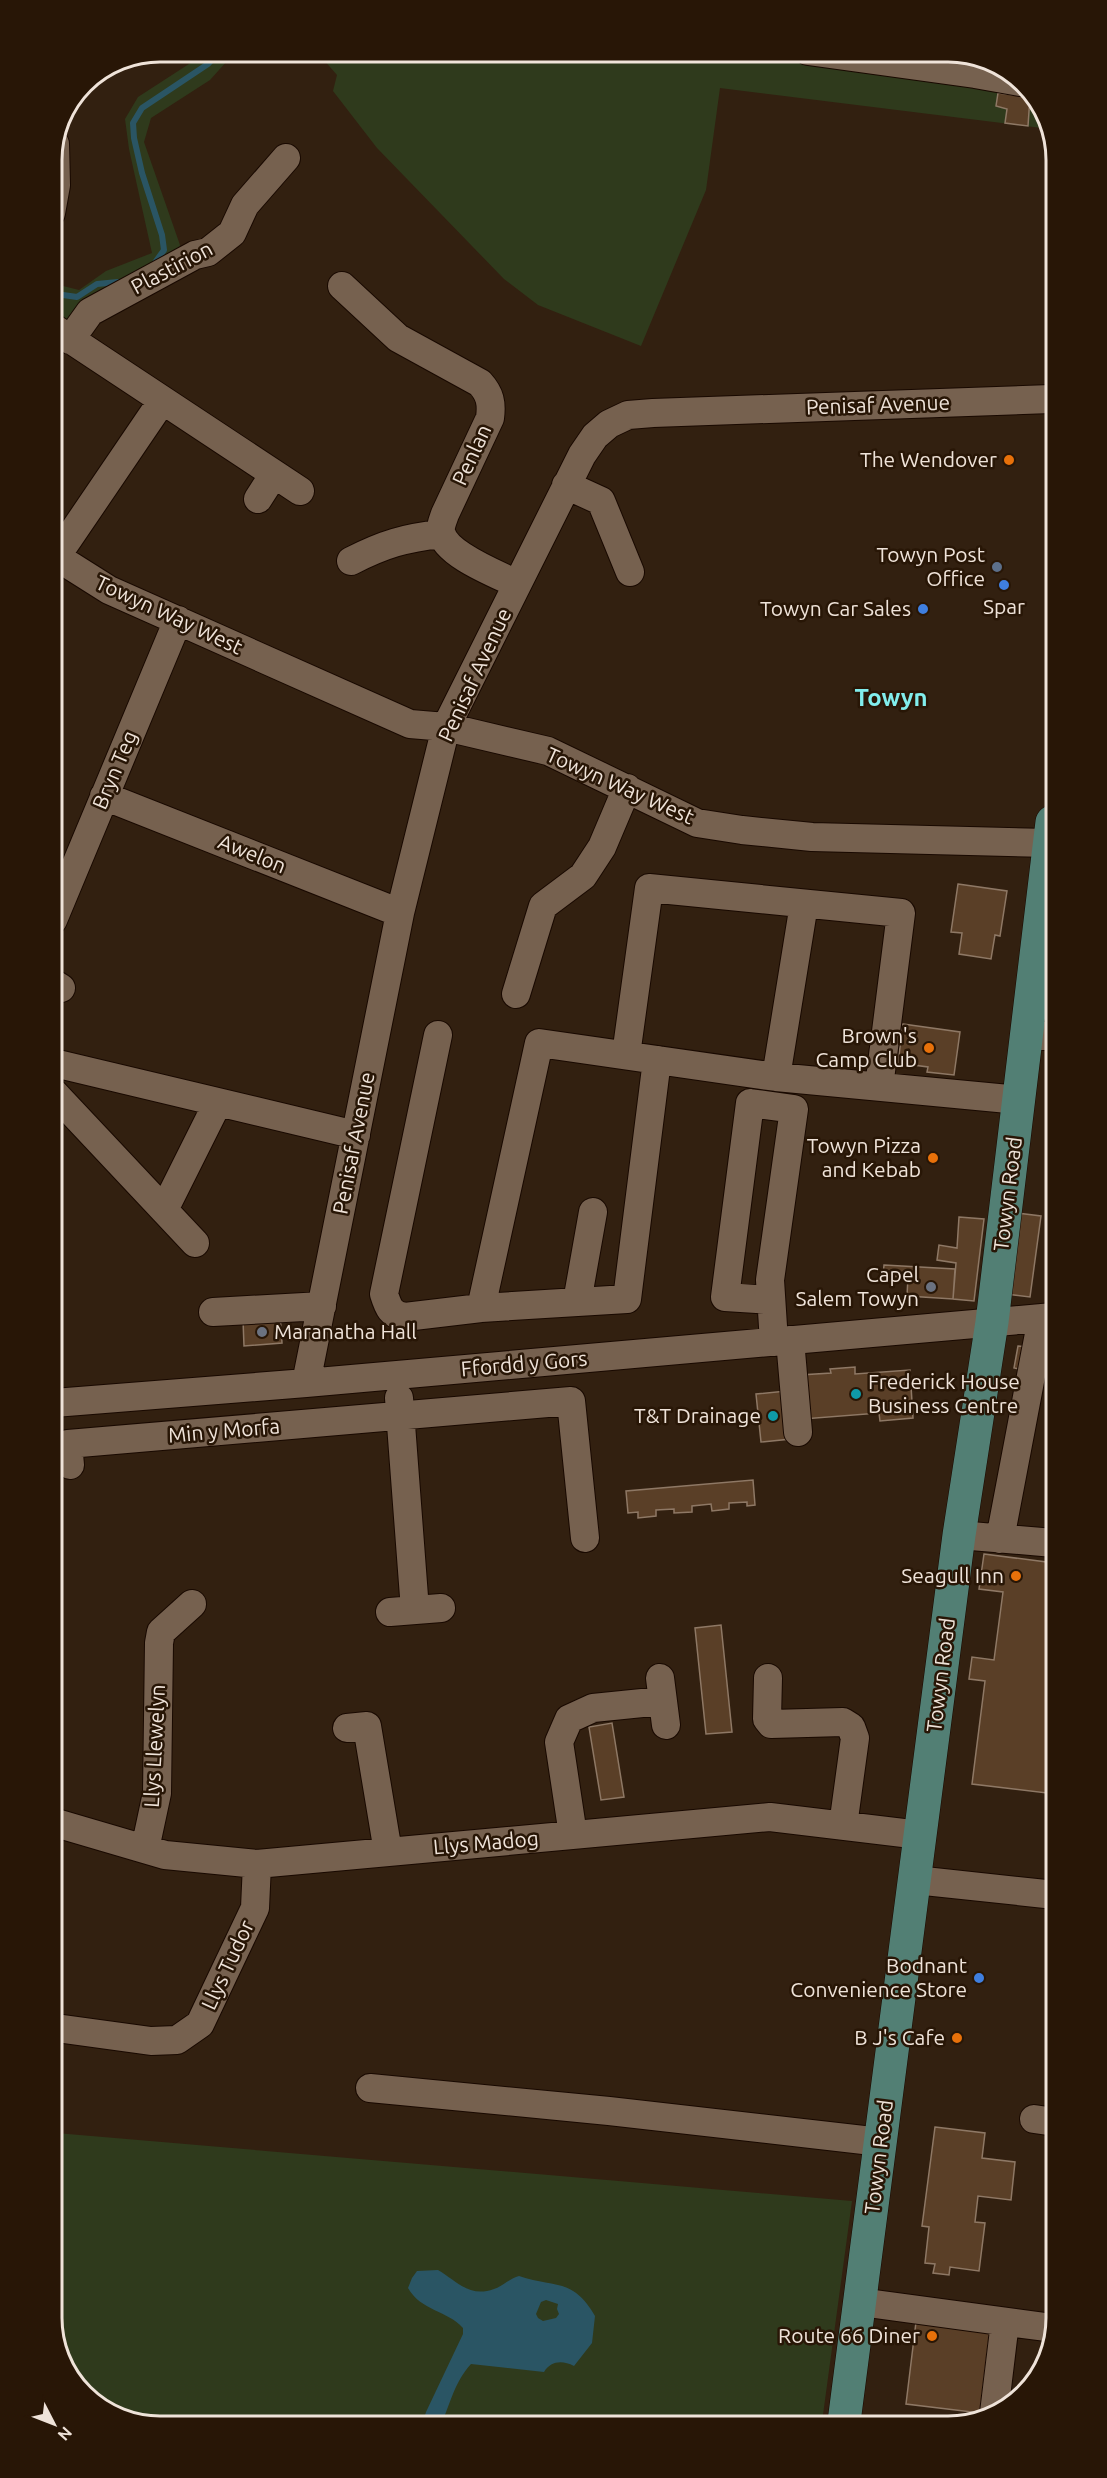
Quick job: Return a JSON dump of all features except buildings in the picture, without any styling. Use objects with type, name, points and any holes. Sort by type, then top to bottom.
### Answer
[{"type":"main road","name":"Towyn Road","points":[[845,2416],[959,1535],[992,1322],[1019,1100],[1040,1036],[1046,925]]},
{"type":"street","points":[[895,62],[995,75]]},
{"type":"street","name":"Plastirion","points":[[62,332],[90,312],[195,255],[208,252],[232,233],[244,205],[286,158]]},
{"type":"street","name":"Penlan","points":[[342,286],[398,338],[480,383],[489,393],[492,405],[490,418],[445,514],[441,534]]},
{"type":"street","name":"Plastirion","points":[[62,334],[300,491]]},
{"type":"street","name":"Penisaf Avenue","points":[[306,1383],[400,913],[446,727],[566,485],[595,436],[609,424],[628,415],[1046,399]]},
{"type":"street","points":[[62,545],[162,401]]},
{"type":"street","points":[[258,499],[274,474]]},
{"type":"street","points":[[566,485],[601,501],[630,572]]},
{"type":"street","points":[[351,561],[403,538],[441,534],[446,543],[456,552],[517,584]]},
{"type":"street","name":"Towyn Way West","points":[[62,561],[109,590],[410,724],[446,727],[548,751],[697,823],[812,837],[1046,832]]},
{"type":"street","name":"Bryn Teg","points":[[62,898],[178,620]]},
{"type":"street","points":[[516,994],[543,906],[583,876],[602,847],[627,788]]},
{"type":"street","name":"Awelon","points":[[104,796],[400,913]]},
{"type":"street","points":[[626,1055],[649,888],[901,913],[879,1087]]},
{"type":"street","points":[[776,1077],[804,904]]},
{"type":"street","points":[[438,1035],[384,1294],[396,1316],[627,1299],[657,1060]]},
{"type":"street","points":[[481,1308],[539,1042],[776,1077],[1019,1100]]},
{"type":"street","points":[[62,1065],[356,1135]]},
{"type":"street","points":[[62,1102],[195,1243]]},
{"type":"street","points":[[164,1210],[218,1102]]},
{"type":"street","points":[[771,1300],[724,1297],[750,1103],[794,1109],[770,1280],[771,1300],[782,1341],[798,1432]]},
{"type":"street","points":[[578,1302],[593,1212]]},
{"type":"street","points":[[213,1312],[322,1306]]},
{"type":"street","name":"Ffordd y Gors","points":[[62,1402],[1046,1317]]},
{"type":"street","points":[[1000,1539],[1046,1326]]},
{"type":"street","points":[[397,1375],[415,1610]]},
{"type":"street","name":"Min y Morfa","points":[[70,1465],[68,1444],[571,1401],[585,1538]]},
{"type":"street","points":[[959,1535],[1046,1543]]},
{"type":"street","name":"Llys Llewelyn","points":[[145,1849],[157,1793],[147,1639],[161,1632],[192,1604]]},
{"type":"street","points":[[768,1678],[767,1719],[771,1724],[843,1722],[851,1728],[855,1738],[843,1826]]},
{"type":"street","points":[[573,1835],[559,1742],[569,1719],[593,1708],[663,1701]]},
{"type":"street","points":[[347,1728],[367,1726],[388,1852]]},
{"type":"street","name":"Llys Madog","points":[[62,1826],[165,1855],[257,1864],[770,1817],[920,1835]]},
{"type":"street","name":"Llys Tudor","points":[[62,2029],[151,2041],[177,2040],[200,2024],[255,1908],[257,1864]]},
{"type":"street","points":[[915,1880],[1046,1894]]},
{"type":"street","points":[[370,2088],[609,2111],[880,2142]]},
{"type":"street","points":[[860,2302],[1045,2327]]},
{"type":"street","points":[[995,2403],[1005,2322]]},
{"type":"green space","points":[[192,62],[226,62],[210,80],[151,118],[144,142],[180,245],[178,257],[69,319],[62,320],[62,286],[79,290],[106,271],[152,253],[129,149],[125,119],[138,97]]},
{"type":"green space","points":[[326,62],[954,62],[985,69],[1007,82],[1025,100],[1040,128],[720,88],[706,190],[641,346],[538,305],[504,279],[377,148],[333,91],[337,75]]},
{"type":"green space","points":[[62,2134],[852,2201],[823,2416],[141,2415],[111,2403],[90,2388],[75,2367],[63,2337]]},
{"type":"water","points":[[438,2270],[464,2287],[477,2291],[494,2289],[519,2276],[562,2286],[579,2295],[595,2316],[592,2343],[574,2366],[557,2363],[544,2372],[471,2364],[457,2385],[445,2416],[425,2416],[463,2334],[463,2328],[457,2322],[413,2296],[408,2288],[417,2271]],"holes":[[[546,2300],[558,2304],[559,2314],[556,2318],[543,2321],[536,2314],[541,2302]]]},
{"type":"waterway","points":[[154,264],[164,250],[162,235],[142,173],[133,123],[142,108],[210,62]]},
{"type":"waterway","points":[[62,295],[77,297],[97,284],[118,282]]},
{"type":"place","name":"The Wendover","points":[[1009,460]]},
{"type":"place","name":"Towyn Post Office","points":[[997,567]]},
{"type":"place","name":"Spar","points":[[1004,585]]},
{"type":"place","name":"Towyn Car Sales","points":[[923,609]]},
{"type":"place","name":"Brown's Camp Club","points":[[929,1048]]},
{"type":"place","name":"Towyn Pizza and Kebab","points":[[933,1158]]},
{"type":"place","name":"Capel Salem Towyn","points":[[931,1287]]},
{"type":"place","name":"Maranatha Hall","points":[[262,1332]]},
{"type":"place","name":"Frederick House Business Centre","points":[[856,1394]]},
{"type":"place","name":"T&T Drainage","points":[[773,1416]]},
{"type":"place","name":"Seagull Inn","points":[[1016,1576]]},
{"type":"place","name":"Bodnant Convenience Store","points":[[979,1978]]},
{"type":"place","name":"B J's Cafe","points":[[957,2038]]},
{"type":"place","name":"Route 66 Diner","points":[[932,2336]]},
{"type":"district","name":"Towyn","points":[[891,698]]}]
